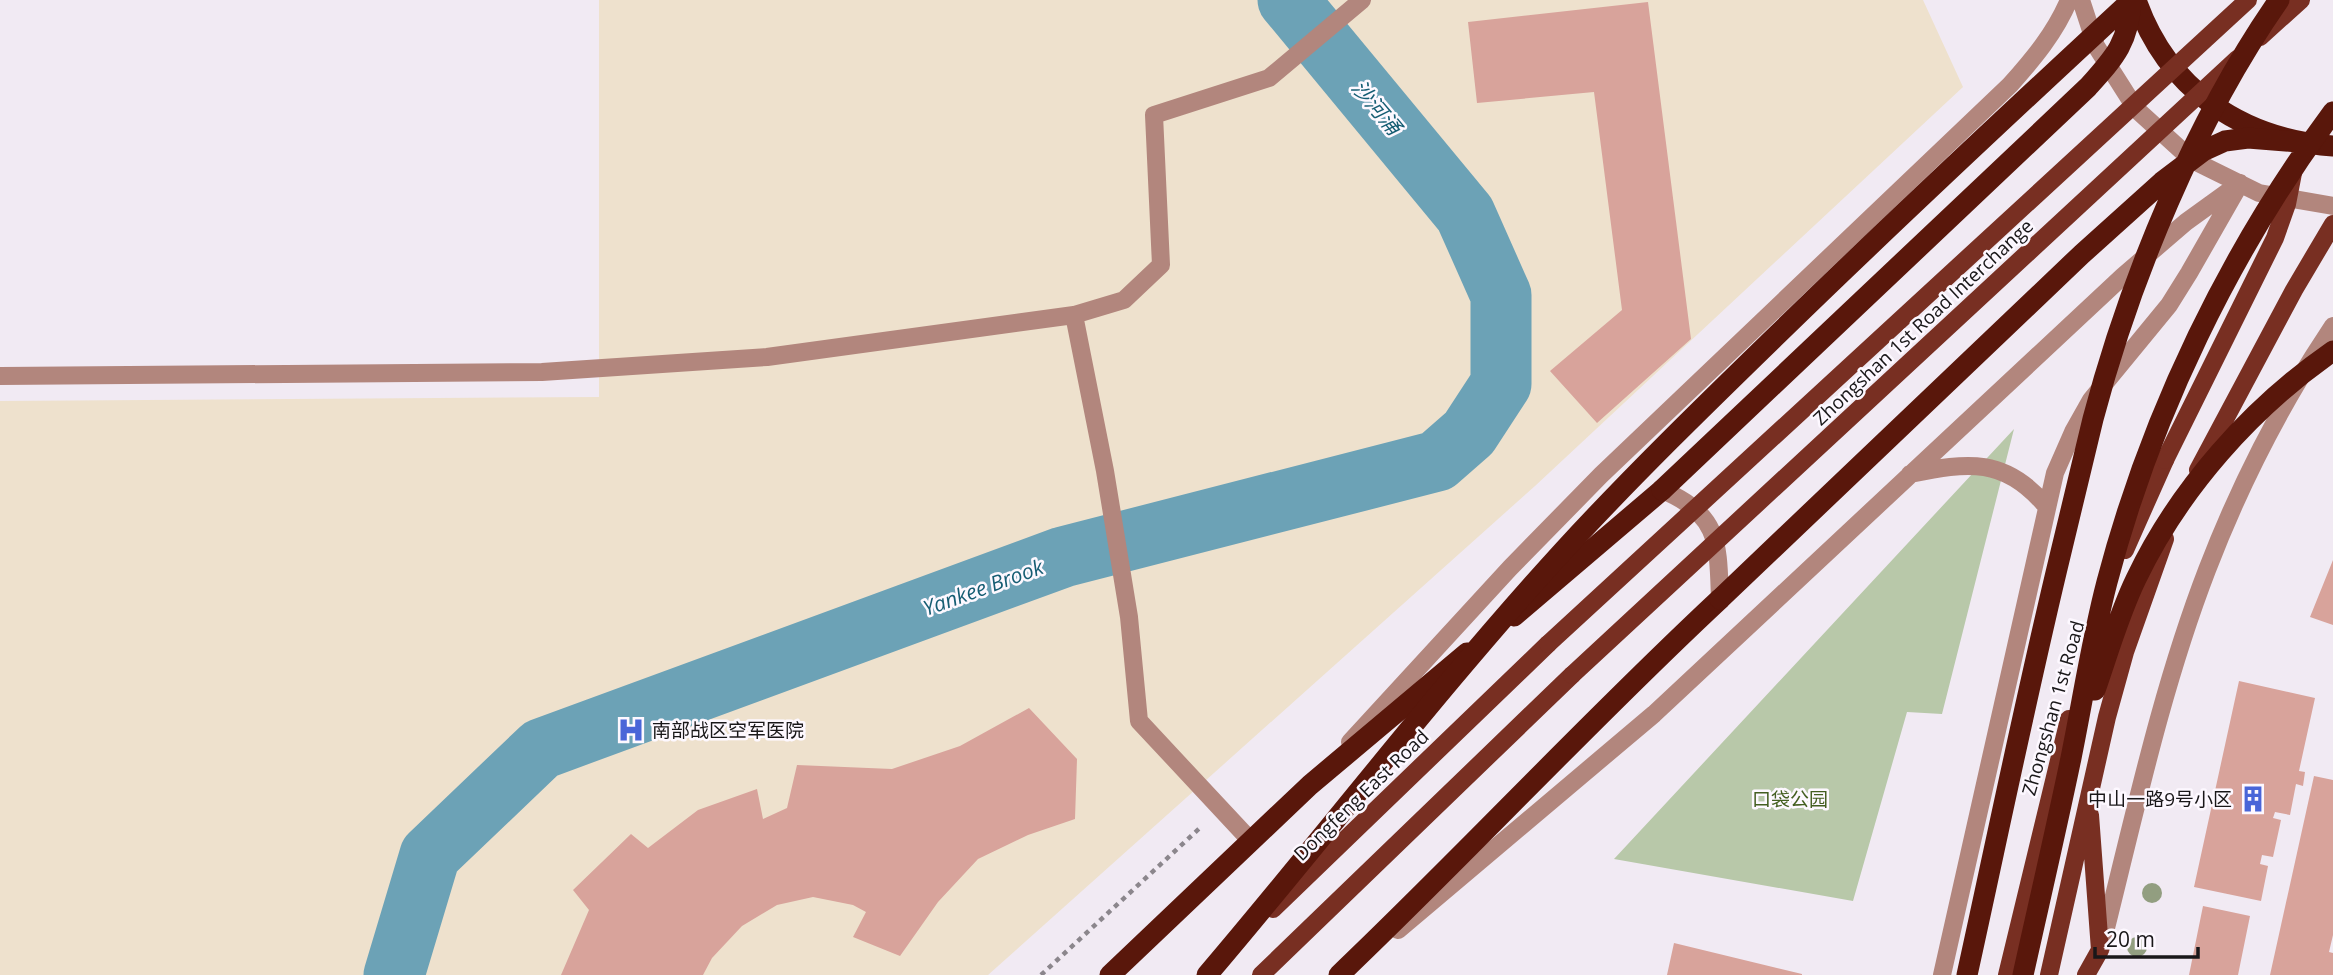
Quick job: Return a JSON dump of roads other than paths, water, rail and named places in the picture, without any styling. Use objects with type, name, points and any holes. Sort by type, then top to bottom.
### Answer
[{"type":"highway","points":[[2133,0],[2167,60],[2208,102],[2260,131],[2298,142]]},
{"type":"highway","points":[[1110,975],[1250,840],[1376,727],[1576,565],[1662,490],[2088,87],[2122,45],[2130,24],[2133,0]]},
{"type":"highway","points":[[1205,975],[1487,636],[1590,523],[1795,317],[1982,138],[2133,0]]},
{"type":"highway","points":[[1967,975],[2051,593],[2094,416],[2122,329],[2174,191],[2239,65],[2279,0]]},
{"type":"highway","points":[[2023,975],[2107,582],[2147,460],[2201,331],[2255,230],[2333,112]]},
{"type":"highway","points":[[1341,975],[1581,732],[2082,254],[2162,182],[2203,151],[2225,141],[2248,138],[2333,146]]},
{"type":"highway","points":[[2071,758],[2134,583],[2159,536],[2208,467],[2259,412],[2333,351]]},
{"type":"main road","name":"Zhongshan 1st Road Interchange","points":[[1548,645],[2248,0]]},
{"type":"main road","name":"Zhongshan 1st Road Interchange","points":[[1261,975],[1572,675],[2301,0]]},
{"type":"main road","name":"Zhongshan 1st Road","points":[[2007,975],[2057,765],[2087,659],[2119,565],[2165,460],[2274,238],[2287,204],[2298,142]]},
{"type":"main road","points":[[2049,975],[2088,797],[2125,652],[2165,539],[2196,473],[2294,290],[2333,224]]},
{"type":"main road","name":"Dongfeng East Road","points":[[1205,975],[1548,645]]},
{"type":"main road","points":[[2086,975],[2101,950],[2088,797]]},
{"type":"street","points":[[0,376],[542,372],[767,357],[1074,315],[1124,300],[1161,265],[1154,115],[1269,78],[1362,0]]},
{"type":"street","points":[[1310,785],[1502,577],[1601,475],[2010,85],[2040,51],[2060,21],[2069,0]]},
{"type":"street","points":[[2081,0],[2096,46],[2136,109],[2192,160],[2259,193],[2333,206]]},
{"type":"street","points":[[1341,975],[1654,714],[2123,276],[2186,222],[2240,183]]},
{"type":"street","points":[[1942,975],[2055,473],[2091,400],[2169,304],[2240,183]]},
{"type":"street","points":[[1074,315],[1124,583],[1139,720],[1250,840]]},
{"type":"street","points":[[2095,975],[2166,694],[2207,570],[2264,441],[2300,375],[2333,326]]},
{"type":"street","points":[[1910,474],[1972,465],[1995,469],[2022,482],[2046,506]]},
{"type":"street","points":[[1662,490],[1675,495],[1696,510],[1714,533],[1720,599]]},
{"type":"waterway","name":"Yankee Brook","points":[[394,975],[430,855],[541,749],[1063,557],[1437,461],[1469,433],[1501,384],[1501,295],[1465,214],[1288,0]]},
{"type":"place","name":"南部战区空军医院","points":[[631,730]]},
{"type":"place","name":"中山一路9号小区","points":[[2253,799]]},
{"type":"water label","name":"沙河涌","points":[[1377,107]]},
{"type":"park label","name":"口袋公园","points":[[1790,799]]}]
